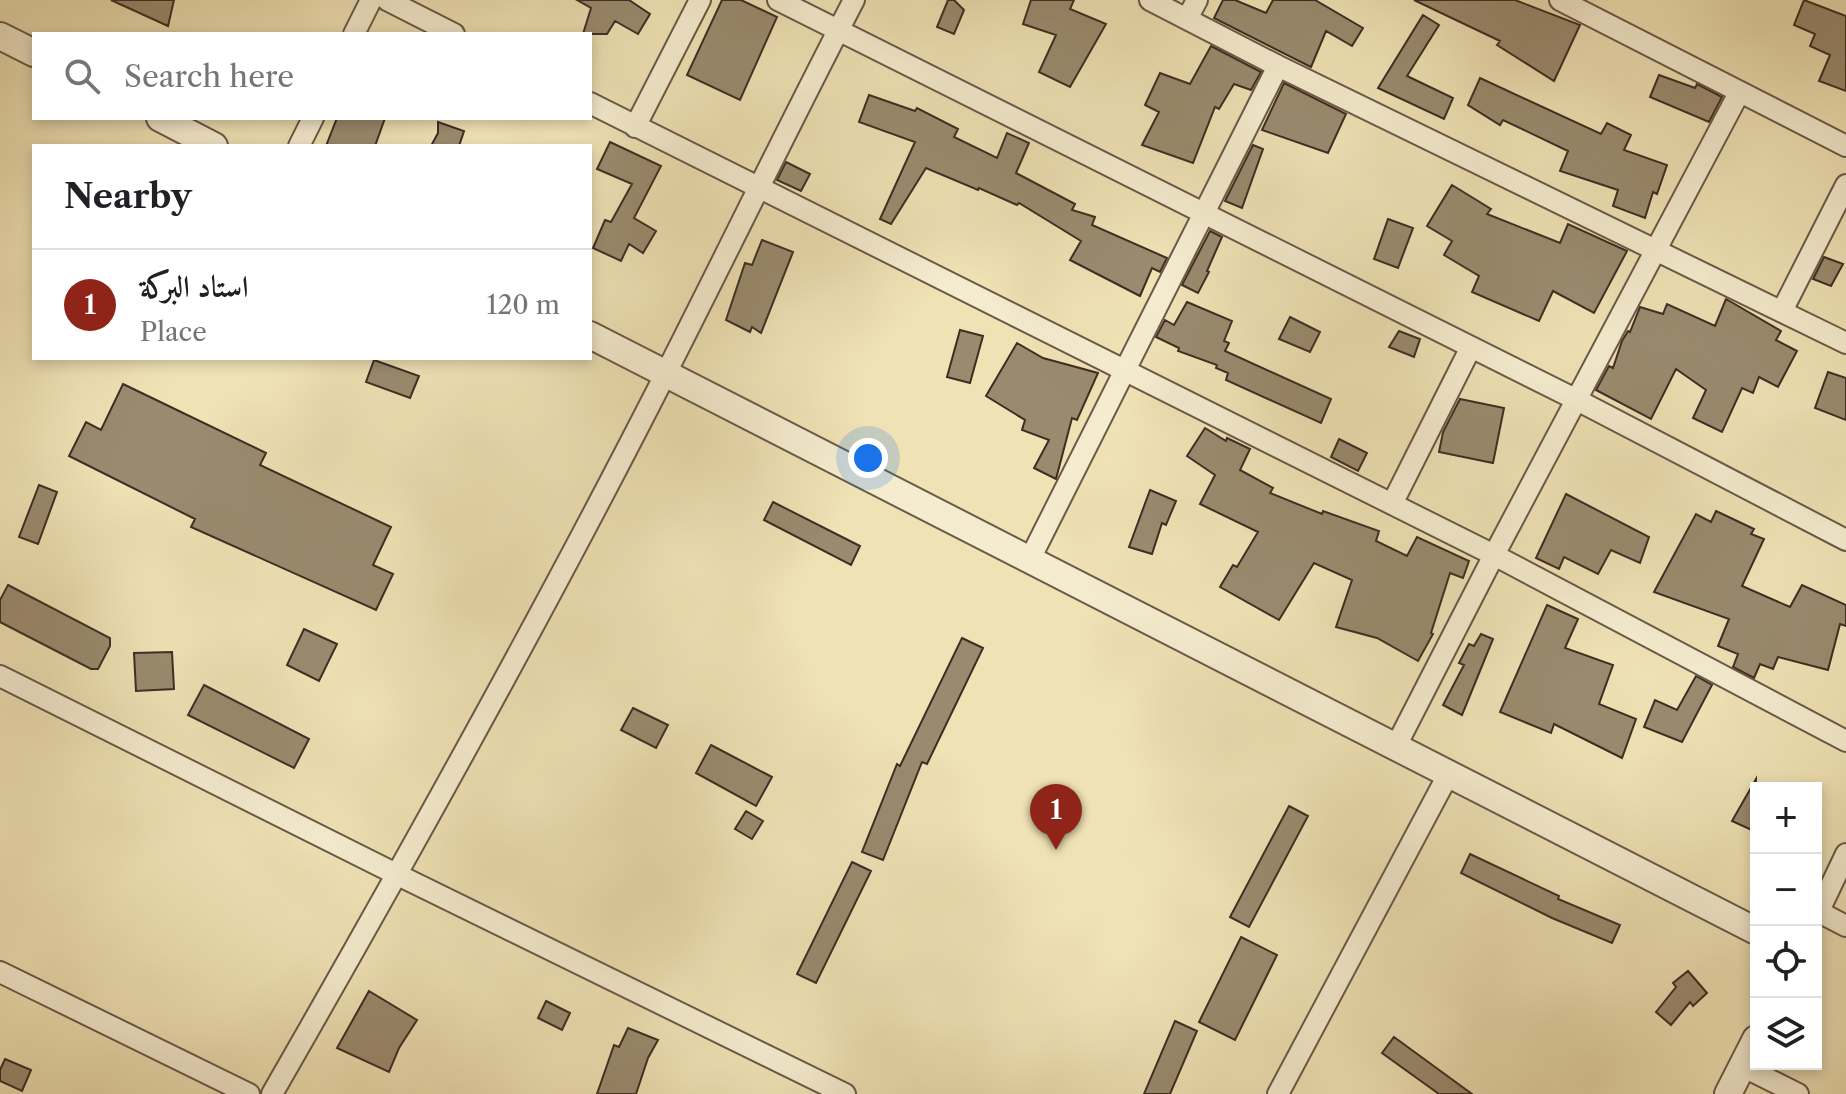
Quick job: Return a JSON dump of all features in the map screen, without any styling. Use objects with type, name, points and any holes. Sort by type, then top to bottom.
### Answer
[{"type":"street","points":[[355,32],[371,0]]},
{"type":"street","points":[[387,0],[450,32]]},
{"type":"street","points":[[635,127],[700,0]]},
{"type":"street","points":[[778,0],[1577,400],[1846,540]]},
{"type":"street","points":[[272,1094],[398,875],[666,373],[854,0]]},
{"type":"street","points":[[1150,0],[1278,66],[1846,343]]},
{"type":"street","points":[[1187,19],[1197,0]]},
{"type":"street","points":[[1560,0],[1846,146]]},
{"type":"street","points":[[0,36],[32,52]]},
{"type":"street","points":[[1030,559],[1278,66]]},
{"type":"street","points":[[1396,746],[1739,93]]},
{"type":"street","points":[[592,104],[1494,555],[1846,741]]},
{"type":"street","points":[[164,120],[210,144]]},
{"type":"street","points":[[300,144],[312,120]]},
{"type":"street","points":[[1782,311],[1846,185]]},
{"type":"street","points":[[592,336],[1750,928]]},
{"type":"street","points":[[1392,504],[1471,347]]},
{"type":"street","points":[[0,676],[845,1094]]},
{"type":"street","points":[[1278,1094],[1449,773]]},
{"type":"street","points":[[1822,904],[1846,854]]},
{"type":"street","points":[[1822,916],[1846,926]]},
{"type":"street","points":[[1,975],[249,1094]]},
{"type":"street","points":[[1728,1094],[1750,1051]]},
{"type":"street","points":[[1742,1066],[1798,1094]]},
{"type":"building","points":[[111,0],[174,0],[168,26]]},
{"type":"building","points":[[577,0],[629,0],[650,14],[638,34],[615,21],[607,34],[592,34],[584,32],[591,8]]},
{"type":"building","points":[[722,0],[741,0],[777,17],[740,100],[687,75]]},
{"type":"building","points":[[948,0],[954,0],[964,10],[954,34],[937,27]]},
{"type":"building","points":[[1031,0],[1074,0],[1070,9],[1106,24],[1070,87],[1039,72],[1056,35],[1023,24]]},
{"type":"building","points":[[1223,0],[1235,0],[1266,13],[1273,0],[1315,0],[1363,28],[1352,46],[1326,31],[1311,67],[1214,18]]},
{"type":"building","points":[[1414,0],[1515,0],[1580,25],[1554,81],[1497,45],[1500,41]]},
{"type":"building","points":[[1804,0],[1846,16],[1846,91],[1819,81],[1830,55],[1810,46],[1815,34],[1794,25]]},
{"type":"building","points":[[1423,15],[1439,25],[1407,76],[1453,98],[1444,119],[1378,88]]},
{"type":"building","points":[[1211,46],[1261,72],[1251,90],[1234,84],[1219,109],[1215,107],[1193,163],[1142,145],[1159,112],[1145,105],[1160,73],[1190,84]]},
{"type":"building","points":[[1659,75],[1695,88],[1697,84],[1722,97],[1709,122],[1650,97]]},
{"type":"building","points":[[1480,78],[1601,134],[1607,123],[1631,135],[1624,150],[1667,165],[1657,194],[1653,192],[1645,218],[1613,206],[1618,190],[1560,171],[1568,151],[1503,120],[1500,125],[1468,105]]},
{"type":"building","points":[[1284,83],[1346,114],[1328,153],[1262,130]]},
{"type":"building","points":[[869,95],[915,111],[917,108],[958,129],[954,137],[997,158],[1007,133],[1029,143],[1016,173],[1075,204],[1072,210],[1095,217],[1092,225],[1167,258],[1160,272],[1152,268],[1140,296],[1070,260],[1081,241],[1019,203],[1017,205],[926,168],[891,224],[880,219],[915,142],[859,122]]},
{"type":"building","points":[[336,120],[384,120],[376,144],[327,144]]},
{"type":"building","points":[[438,122],[464,131],[460,144],[432,144],[438,133]]},
{"type":"building","points":[[610,142],[661,166],[634,218],[656,231],[643,253],[629,244],[621,261],[593,248],[605,220],[611,222],[632,184],[597,169]]},
{"type":"building","points":[[1253,145],[1263,149],[1242,208],[1225,201]]},
{"type":"building","points":[[786,162],[810,174],[801,191],[777,180]]},
{"type":"building","points":[[1452,185],[1491,209],[1487,214],[1560,243],[1568,224],[1627,251],[1594,313],[1553,291],[1539,321],[1472,292],[1479,276],[1444,255],[1452,241],[1427,226]]},
{"type":"building","points":[[1388,219],[1413,228],[1398,268],[1374,259]]},
{"type":"building","points":[[1210,231],[1222,237],[1198,293],[1182,285]]},
{"type":"building","points":[[762,240],[793,252],[761,333],[752,327],[750,332],[726,320],[745,263],[752,265]]},
{"type":"building","points":[[1824,257],[1843,264],[1831,286],[1813,279]]},
{"type":"building","points":[[1726,299],[1781,331],[1776,340],[1797,351],[1778,387],[1759,377],[1753,393],[1742,388],[1722,432],[1693,418],[1706,390],[1676,369],[1651,419],[1596,390],[1609,366],[1613,368],[1622,341],[1630,332],[1640,307],[1663,314],[1667,304],[1715,326]]},
{"type":"building","points":[[1187,302],[1232,321],[1224,341],[1229,343],[1225,351],[1331,399],[1321,423],[1226,380],[1228,373],[1216,368],[1217,365],[1178,351],[1179,348],[1156,337],[1165,320],[1174,325]]},
{"type":"building","points":[[1290,317],[1320,332],[1310,352],[1279,339]]},
{"type":"building","points":[[960,330],[983,336],[970,383],[947,377]]},
{"type":"building","points":[[1399,331],[1420,339],[1414,357],[1389,347]]},
{"type":"building","points":[[1017,343],[1043,358],[1098,373],[1077,420],[1072,418],[1056,479],[1034,468],[1049,440],[1022,430],[1025,420],[986,396]]},
{"type":"building","points":[[374,360],[419,376],[410,398],[366,382]]},
{"type":"building","points":[[1828,372],[1846,378],[1846,420],[1815,408]]},
{"type":"building","points":[[123,384],[266,453],[260,465],[391,527],[373,565],[393,574],[376,610],[191,527],[195,519],[69,456],[86,422],[101,430]]},
{"type":"building","points":[[1460,399],[1504,408],[1493,463],[1439,452],[1443,432]]},
{"type":"building","points":[[1205,428],[1226,441],[1227,438],[1250,449],[1240,470],[1273,488],[1270,493],[1322,514],[1323,511],[1379,531],[1376,541],[1407,556],[1417,537],[1469,561],[1463,578],[1450,573],[1433,634],[1418,661],[1377,638],[1336,627],[1352,580],[1314,563],[1279,620],[1220,587],[1233,565],[1237,567],[1258,532],[1200,504],[1215,475],[1187,456]]},
{"type":"building","points":[[1339,439],[1367,453],[1358,471],[1331,457]]},
{"type":"building","points":[[39,485],[57,492],[38,544],[19,537]]},
{"type":"building","points":[[1150,490],[1176,501],[1166,525],[1162,523],[1152,554],[1129,547]]},
{"type":"building","points":[[1566,494],[1649,537],[1640,563],[1611,550],[1598,574],[1564,557],[1559,569],[1536,558]]},
{"type":"building","points":[[773,502],[860,546],[851,565],[764,520]]},
{"type":"building","points":[[1716,511],[1754,529],[1751,534],[1764,539],[1742,586],[1790,607],[1802,585],[1846,605],[1846,626],[1840,624],[1828,670],[1778,657],[1773,669],[1760,664],[1754,678],[1733,667],[1738,654],[1718,646],[1729,619],[1654,592],[1696,514],[1711,522]]},
{"type":"building","points":[[8,585],[110,638],[110,646],[98,669],[91,669],[0,622],[0,600]]},
{"type":"building","points":[[1547,605],[1578,619],[1565,648],[1613,665],[1599,704],[1636,719],[1622,758],[1554,724],[1551,733],[1500,712]]},
{"type":"building","points":[[304,629],[337,644],[319,681],[287,665]]},
{"type":"building","points":[[1481,634],[1493,639],[1462,715],[1443,705],[1464,665],[1459,663],[1469,644],[1474,646]]},
{"type":"building","points":[[962,638],[983,648],[927,764],[922,762],[883,860],[862,852],[897,764],[900,766]]},
{"type":"building","points":[[172,652],[174,689],[136,691],[134,653]]},
{"type":"building","points":[[1696,676],[1712,685],[1682,742],[1644,727],[1655,700],[1677,710]]},
{"type":"building","points":[[204,685],[309,739],[294,768],[188,715]]},
{"type":"building","points":[[633,708],[668,725],[656,748],[621,730]]},
{"type":"building","points":[[711,745],[772,777],[756,806],[696,773]]},
{"type":"building","points":[[1750,790],[1750,829],[1732,821]]},
{"type":"building","points":[[1289,806],[1308,816],[1249,927],[1230,917]]},
{"type":"building","points":[[746,811],[763,821],[752,839],[735,829]]},
{"type":"building","points":[[1470,854],[1559,896],[1558,899],[1620,925],[1612,943],[1552,918],[1461,873]]},
{"type":"building","points":[[852,862],[871,871],[816,983],[797,974]]},
{"type":"building","points":[[1241,937],[1277,955],[1235,1040],[1199,1022]]},
{"type":"building","points":[[1688,971],[1707,993],[1693,1006],[1690,1002],[1671,1025],[1656,1012],[1676,987],[1673,983]]},
{"type":"building","points":[[369,991],[417,1020],[399,1048],[389,1072],[337,1048]]},
{"type":"building","points":[[546,1001],[570,1013],[562,1030],[538,1018]]},
{"type":"building","points":[[1175,1021],[1197,1031],[1170,1094],[1144,1094]]},
{"type":"building","points":[[628,1028],[658,1040],[648,1058],[636,1094],[597,1094],[614,1045],[619,1047]]},
{"type":"building","points":[[1394,1037],[1472,1094],[1439,1094],[1382,1053]]},
{"type":"building","points":[[5,1059],[31,1070],[22,1091],[0,1081],[0,1070]]},
{"type":"place","name":"استاد البركة","points":[[1056,850]]}]
